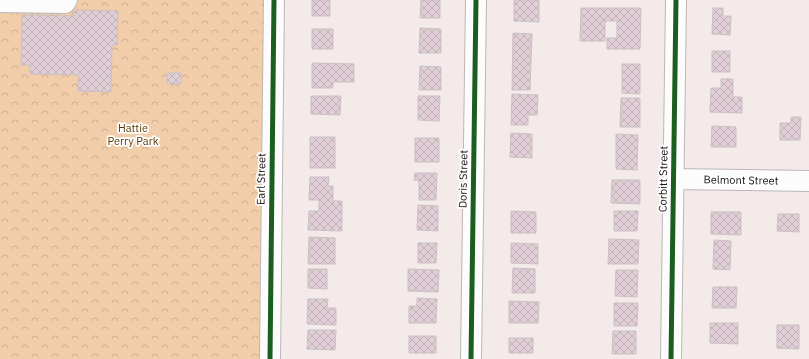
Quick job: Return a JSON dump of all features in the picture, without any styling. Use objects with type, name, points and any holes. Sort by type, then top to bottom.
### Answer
[{"type":"street","points":[[0,2],[65,3],[67,0]]},
{"type":"street","name":"Earl Street","points":[[270,359],[274,0]]},
{"type":"street","name":"Doris Street","points":[[472,359],[476,0]]},
{"type":"street","name":"Corbitt Street","points":[[671,359],[676,0]]},
{"type":"street","name":"Belmont Street","points":[[673,178],[809,181]]},
{"type":"green space","name":"Hattie Perry Park","points":[[0,0],[268,0],[264,359],[0,359]]},
{"type":"building","points":[[312,0],[330,0],[330,16],[312,16]]},
{"type":"building","points":[[421,0],[440,0],[440,18],[420,18]]},
{"type":"building","points":[[514,0],[539,0],[539,22],[514,21]]},
{"type":"building","points":[[581,8],[641,8],[640,49],[607,49],[607,38],[617,38],[617,21],[605,21],[605,41],[580,41]]},
{"type":"building","points":[[713,8],[723,8],[723,16],[731,16],[730,35],[712,34]]},
{"type":"building","points":[[75,10],[118,11],[117,45],[112,45],[111,92],[78,91],[79,75],[30,74],[30,65],[21,65],[22,15],[75,16]]},
{"type":"building","points":[[420,28],[441,29],[441,53],[419,53]]},
{"type":"building","points":[[312,29],[333,29],[333,49],[312,49]]},
{"type":"building","points":[[513,33],[532,34],[530,90],[512,90]]},
{"type":"building","points":[[712,51],[730,51],[730,72],[712,72]]},
{"type":"building","points":[[312,63],[354,64],[354,82],[333,82],[333,88],[312,88]]},
{"type":"building","points":[[622,64],[640,64],[640,94],[622,93]]},
{"type":"building","points":[[420,66],[441,67],[441,90],[419,90]]},
{"type":"building","points":[[167,73],[181,73],[181,84],[167,84]]},
{"type":"building","points":[[721,79],[733,79],[733,97],[742,97],[742,113],[710,112],[711,88],[721,88]]},
{"type":"building","points":[[512,94],[538,95],[537,115],[528,115],[528,125],[511,125]]},
{"type":"building","points":[[311,96],[341,96],[340,115],[311,114]]},
{"type":"building","points":[[418,96],[440,96],[439,121],[418,120]]},
{"type":"building","points":[[621,98],[640,98],[640,127],[620,127]]},
{"type":"building","points":[[791,117],[801,117],[800,140],[780,140],[780,123],[791,123]]},
{"type":"building","points":[[712,126],[736,127],[736,147],[711,147]]},
{"type":"building","points":[[511,133],[532,134],[532,158],[510,157]]},
{"type":"building","points":[[616,134],[638,135],[637,170],[616,169]]},
{"type":"building","points":[[310,137],[335,137],[335,168],[310,168]]},
{"type":"building","points":[[415,138],[439,138],[439,162],[415,162]]},
{"type":"building","points":[[415,173],[437,173],[436,200],[419,200],[419,181],[414,180]]},
{"type":"building","points":[[310,177],[329,177],[328,186],[333,186],[333,201],[342,201],[342,231],[308,230],[309,211],[319,211],[319,200],[309,200]]},
{"type":"building","points":[[612,180],[640,180],[640,204],[611,203]]},
{"type":"building","points":[[418,205],[438,206],[438,231],[417,230]]},
{"type":"building","points":[[511,211],[536,212],[536,233],[511,233]]},
{"type":"building","points":[[614,211],[638,211],[637,231],[614,231]]},
{"type":"building","points":[[711,212],[741,212],[741,235],[711,234]]},
{"type":"building","points":[[778,214],[799,214],[799,232],[777,231]]},
{"type":"building","points":[[309,237],[335,238],[335,264],[308,264]]},
{"type":"building","points":[[609,239],[639,240],[638,264],[608,264]]},
{"type":"building","points":[[714,240],[731,241],[730,270],[713,269]]},
{"type":"building","points":[[418,243],[437,243],[436,263],[418,263]]},
{"type":"building","points":[[511,243],[538,244],[538,264],[511,263]]},
{"type":"building","points":[[513,268],[535,269],[535,293],[512,293]]},
{"type":"building","points":[[308,269],[327,269],[327,289],[308,288]]},
{"type":"building","points":[[408,269],[439,270],[438,292],[408,291]]},
{"type":"building","points":[[616,270],[638,270],[637,297],[615,296]]},
{"type":"building","points":[[713,287],[737,287],[736,308],[712,308]]},
{"type":"building","points":[[417,298],[437,299],[436,323],[409,323],[409,306],[417,306]]},
{"type":"building","points":[[308,299],[328,299],[327,308],[336,308],[336,325],[307,324]]},
{"type":"building","points":[[509,301],[539,302],[538,323],[509,323]]},
{"type":"building","points":[[614,303],[638,303],[637,326],[614,326]]},
{"type":"building","points":[[710,323],[738,323],[738,344],[710,343]]},
{"type":"building","points":[[777,325],[799,325],[799,349],[777,348]]},
{"type":"building","points":[[308,330],[336,330],[335,350],[307,349]]},
{"type":"building","points":[[613,331],[636,331],[636,354],[612,354]]},
{"type":"building","points":[[409,336],[436,336],[436,353],[409,353]]},
{"type":"building","points":[[509,338],[533,338],[533,353],[509,353]]},
{"type":"cycle path","points":[[270,359],[274,0]]},
{"type":"cycle path","points":[[471,359],[476,0]]},
{"type":"cycle path","points":[[671,359],[676,0]]}]
